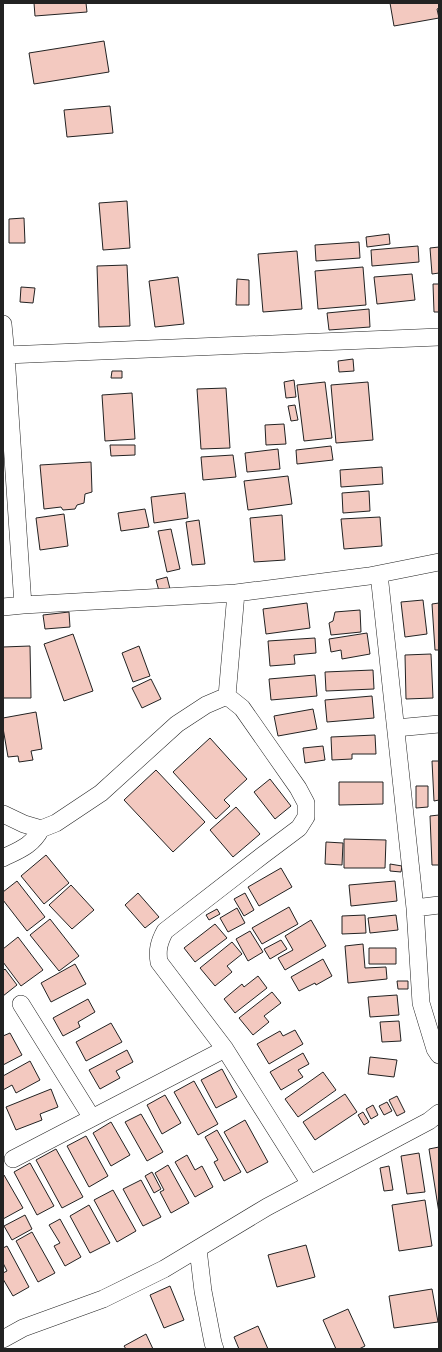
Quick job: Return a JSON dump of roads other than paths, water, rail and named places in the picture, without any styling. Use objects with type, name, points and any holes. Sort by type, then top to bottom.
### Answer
[{"type":"street","points":[[3,324],[23,605]]},
{"type":"street","points":[[6,355],[439,337]]},
{"type":"street","points":[[3,607],[236,593],[380,574],[439,562]]},
{"type":"street","points":[[380,574],[415,908],[421,1003],[435,1049],[439,1055]]},
{"type":"street","points":[[227,696],[236,593]]},
{"type":"street","points":[[3,814],[24,824],[41,829],[56,823],[101,793],[177,724],[206,705],[227,696]]},
{"type":"street","points":[[227,696],[242,708],[298,788],[306,803],[306,817],[299,828],[165,931],[161,938],[158,951],[159,962],[225,1049],[310,1184]]},
{"type":"street","points":[[396,728],[439,724]]},
{"type":"street","points":[[3,858],[28,845],[37,838],[41,829]]},
{"type":"street","points":[[415,908],[439,905]]},
{"type":"street","points":[[21,1004],[92,1118]]},
{"type":"street","points":[[13,1159],[225,1049]]},
{"type":"street","points":[[3,1339],[24,1328],[103,1299],[164,1269],[310,1184],[429,1121],[439,1113]]},
{"type":"street","points":[[198,1249],[203,1290],[215,1349]]}]
